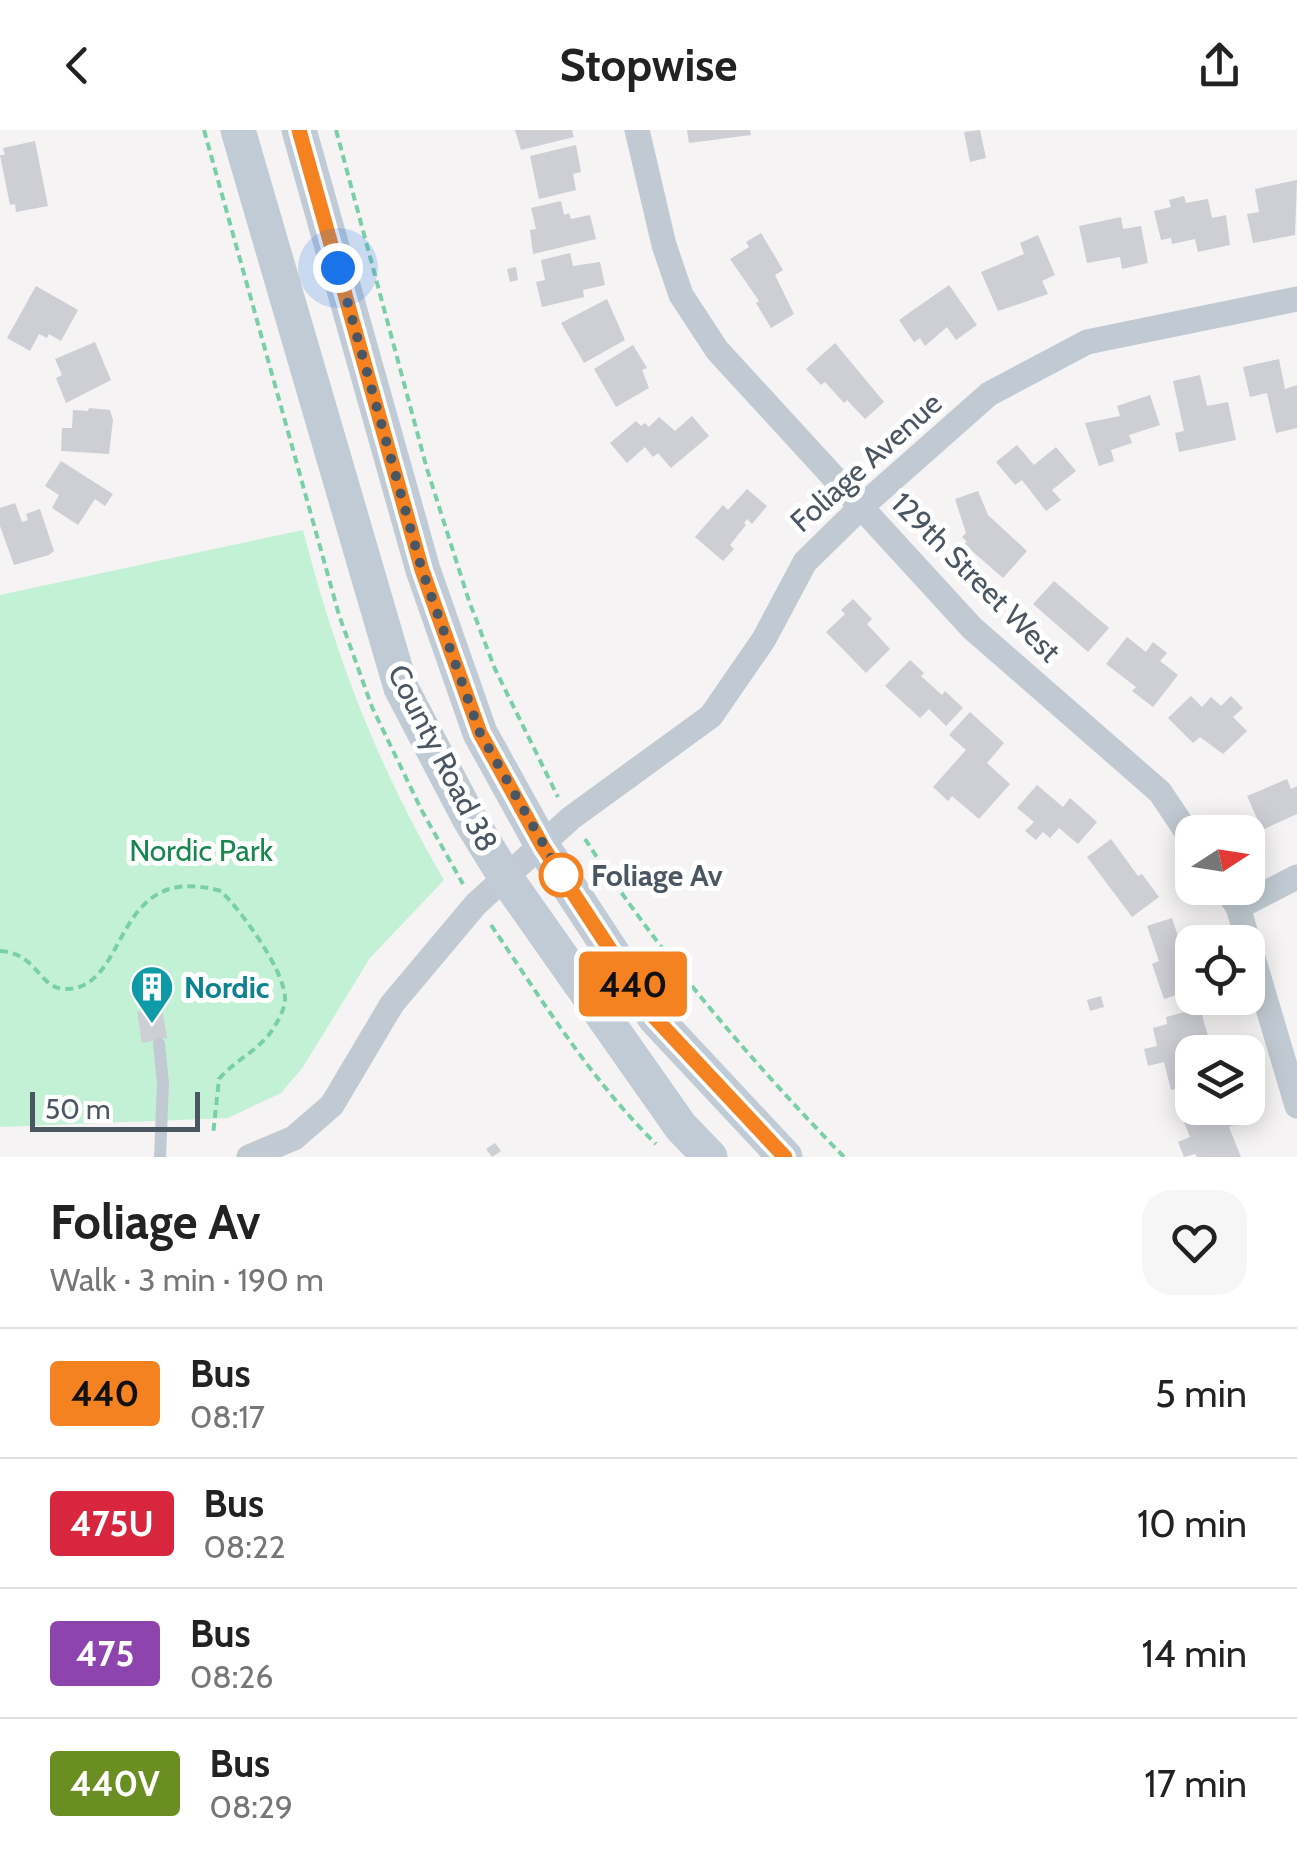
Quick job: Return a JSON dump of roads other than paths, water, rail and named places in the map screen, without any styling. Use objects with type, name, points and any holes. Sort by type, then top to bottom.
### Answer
[{"type":"main road","name":"County Road 38","points":[[238,130],[401,688],[469,818],[506,878],[681,1127],[710,1157]]},
{"type":"main road","points":[[298,130],[422,570],[480,733],[543,847],[655,1018],[785,1157]]},
{"type":"street","name":"129th Street West","points":[[637,130],[664,245],[681,294],[717,350],[972,628],[1160,792],[1175,815]]},
{"type":"street","name":"Foliage Avenue","points":[[249,1157],[294,1138],[332,1105],[392,1004],[476,904],[571,818],[712,716],[764,639],[804,562],[989,394],[1087,342],[1297,299]]},
{"type":"street","points":[[1265,887],[1297,877]]},
{"type":"street","points":[[1234,905],[1297,1106]]},
{"type":"lane","points":[[159,1044],[160,1157]]},
{"type":"place","name":"Foliage Av","points":[[561,875]]},
{"type":"place","name":"Nordic","points":[[152,1025]]},
{"type":"park label","name":"Nordic Park","points":[[201,850]]}]
